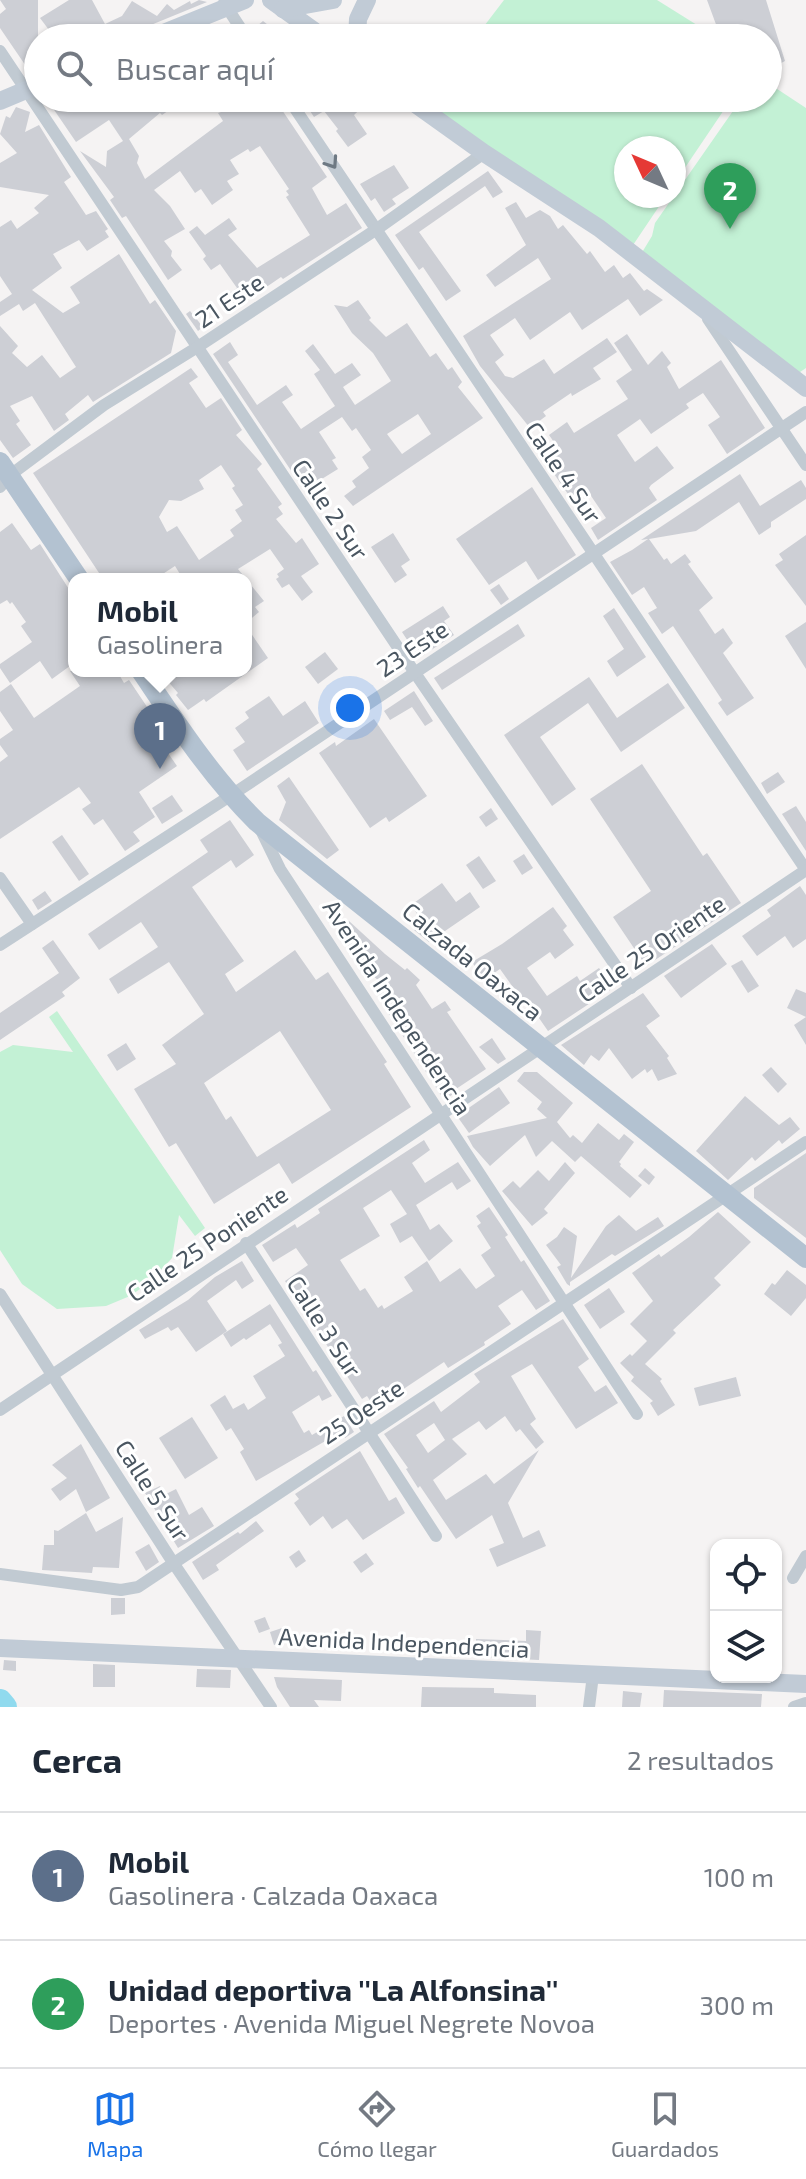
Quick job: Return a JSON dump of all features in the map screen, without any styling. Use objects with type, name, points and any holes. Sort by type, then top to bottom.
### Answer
[{"type":"main road","points":[[3,475],[75,573]]},
{"type":"main road","name":"Calzada Oaxaca","points":[[145,677],[194,750],[230,796],[257,822],[806,1258]]},
{"type":"street","points":[[181,24],[225,4],[245,0]]},
{"type":"street","points":[[277,5],[333,0]]},
{"type":"street","points":[[358,24],[367,0]]},
{"type":"street","points":[[225,4],[238,24]]},
{"type":"street","points":[[277,5],[304,24]]},
{"type":"street","name":"Calle 2 Sur","points":[[0,51],[24,78]]},
{"type":"street","points":[[0,101],[24,90]]},
{"type":"street","name":"Calle 2 Sur","points":[[48,112],[196,348],[631,988]]},
{"type":"street","name":"Calle 4 Sur","points":[[298,112],[806,870]]},
{"type":"street","points":[[427,112],[599,228],[806,388]]},
{"type":"street","name":"21 Este","points":[[3,475],[104,405],[377,229],[484,153]]},
{"type":"street","points":[[700,306],[806,465]]},
{"type":"street","name":"23 Este","points":[[0,945],[230,796],[806,412]]},
{"type":"street","name":"Avenida Independencia","points":[[257,822],[280,869],[637,1414]]},
{"type":"street","name":"Calle 25 Oriente","points":[[440,1115],[806,870]]},
{"type":"street","points":[[0,878],[32,924]]},
{"type":"street","name":"Calle 25 Poniente","points":[[0,1410],[440,1115]]},
{"type":"street","name":"25 Oeste","points":[[0,1574],[121,1590],[138,1587],[806,1142]]},
{"type":"street","name":"Calle 3 Sur","points":[[246,1243],[436,1536]]},
{"type":"street","name":"Calle 5 Sur","points":[[0,1294],[174,1564],[271,1707]]},
{"type":"street","points":[[793,1578],[806,1556]]},
{"type":"street","name":"Avenida Independencia","points":[[0,1648],[806,1684]]},
{"type":"street","points":[[589,1707],[593,1675]]},
{"type":"street","points":[[794,1707],[806,1703]]},
{"type":"green space","points":[[504,0],[657,0],[695,24],[486,24]]},
{"type":"green space","points":[[782,92],[806,108],[806,368],[797,374],[638,259],[652,236],[655,223],[665,208],[686,208],[686,178],[732,112],[782,112]]},
{"type":"green space","points":[[435,112],[723,112],[686,166],[686,136],[614,136],[614,208],[658,208],[627,254]]},
{"type":"green space","points":[[57,1011],[205,1228],[195,1236],[179,1215],[172,1258],[150,1282],[130,1296],[106,1306],[57,1309],[22,1284],[0,1250],[0,1052],[13,1045],[73,1052],[49,1017]]},
{"type":"building","points":[[0,0],[38,0],[38,24],[24,24],[24,63],[0,28],[0,14],[6,9]]},
{"type":"building","points":[[69,0],[92,0],[105,24],[44,24],[40,18]]},
{"type":"building","points":[[199,0],[207,2],[153,24],[105,24],[122,16],[132,1],[157,16],[167,4],[174,10],[190,1],[191,4]]},
{"type":"building","points":[[707,0],[766,0],[773,24],[716,24]]},
{"type":"building","points":[[16,107],[30,112],[25,132],[39,125],[71,177],[64,182],[86,215],[96,211],[108,229],[105,231],[109,237],[87,251],[79,240],[53,254],[62,268],[32,290],[63,313],[80,303],[70,287],[119,254],[150,304],[155,300],[176,331],[171,353],[93,402],[88,395],[65,414],[69,420],[54,431],[32,396],[10,406],[20,421],[16,424],[31,445],[13,458],[0,440],[0,326],[18,346],[12,353],[27,367],[42,355],[60,378],[76,367],[35,303],[23,311],[19,304],[0,316],[0,302],[12,294],[0,276],[0,227],[11,220],[17,229],[39,213],[34,208],[49,195],[0,187],[0,163],[17,153],[0,134],[6,116],[10,118]]},
{"type":"building","points":[[56,112],[166,112],[160,113],[129,139],[139,156],[137,163],[145,179],[223,121],[218,113],[283,112],[327,177],[312,188],[327,215],[346,203],[362,228],[236,308],[227,295],[237,288],[220,264],[211,270],[203,259],[206,256],[189,232],[197,226],[205,235],[229,218],[237,229],[228,235],[257,268],[310,235],[286,197],[289,189],[260,146],[230,160],[239,174],[227,181],[233,190],[212,205],[201,189],[195,193],[180,171],[154,190],[170,206],[185,229],[164,241],[182,270],[168,280],[126,216],[122,218],[110,200],[114,197],[80,151],[106,167],[107,151],[123,141],[109,120],[76,142]]},
{"type":"building","points":[[325,112],[357,112],[354,115],[367,134],[348,147],[336,131],[338,129]]},
{"type":"building","points":[[394,165],[409,188],[392,199],[396,204],[384,212],[375,198],[371,201],[360,184]]},
{"type":"building","points":[[488,171],[503,192],[493,198],[485,186],[419,232],[461,291],[446,301],[423,267],[419,270],[395,235]]},
{"type":"building","points":[[516,202],[526,218],[540,210],[550,216],[558,229],[563,225],[587,254],[590,251],[605,272],[614,265],[623,278],[630,273],[644,291],[647,289],[663,300],[640,316],[628,299],[582,330],[570,312],[530,340],[515,318],[490,335],[504,355],[495,362],[505,376],[513,378],[544,359],[554,374],[607,338],[617,352],[593,368],[601,379],[572,396],[571,393],[543,412],[546,416],[530,428],[480,366],[463,336],[551,279],[538,258],[495,287],[486,275],[526,245],[505,208]]},
{"type":"building","points":[[358,300],[371,318],[369,320],[386,337],[407,323],[430,357],[436,353],[448,370],[452,367],[462,382],[458,387],[483,418],[353,506],[344,496],[356,487],[352,481],[369,468],[362,457],[371,450],[356,428],[352,431],[342,417],[319,432],[336,458],[332,460],[338,469],[304,490],[213,354],[230,342],[238,355],[228,362],[257,405],[286,385],[293,395],[282,402],[301,429],[335,406],[314,374],[320,370],[305,351],[313,344],[335,374],[352,363],[361,375],[343,387],[355,405],[391,381],[334,305],[347,307]],"holes":[[[418,414],[431,434],[402,454],[387,434]]]},
{"type":"building","points":[[190,311],[203,327],[198,331],[186,314]]},
{"type":"building","points":[[627,334],[648,365],[662,351],[671,363],[667,367],[679,389],[721,360],[765,428],[727,454],[708,425],[720,417],[703,393],[686,404],[689,408],[651,434],[640,419],[617,435],[635,462],[657,446],[674,468],[649,488],[657,500],[598,540],[591,528],[606,518],[585,487],[570,497],[541,455],[556,445],[549,435],[567,422],[574,433],[628,399],[616,381],[632,370],[614,343]]},
{"type":"building","points":[[191,368],[198,377],[189,383],[206,408],[221,398],[242,430],[236,435],[262,464],[257,469],[282,504],[278,507],[283,514],[276,519],[296,543],[302,538],[319,564],[301,576],[313,592],[302,601],[289,584],[282,588],[276,579],[284,569],[270,549],[238,569],[241,573],[179,573],[175,566],[164,573],[99,573],[33,473]],"holes":[[[221,465],[235,486],[232,488],[243,505],[235,510],[242,521],[230,530],[234,536],[199,560],[177,526],[167,532],[159,517],[169,500],[181,501],[204,489],[199,480]]]},
{"type":"building","points":[[740,474],[760,506],[801,480],[806,488],[806,499],[771,522],[771,527],[759,535],[739,502],[696,531],[649,539],[664,560],[667,558],[671,564],[685,554],[691,562],[688,564],[713,598],[699,610],[715,634],[723,628],[733,643],[723,653],[754,698],[727,716],[718,703],[722,700],[673,626],[662,634],[648,613],[657,608],[644,587],[632,595],[610,562]]},
{"type":"building","points":[[532,487],[576,555],[538,580],[526,561],[489,585],[456,539]]},
{"type":"building","points":[[12,523],[31,550],[40,544],[68,588],[68,667],[52,679],[40,661],[10,683],[0,668],[0,664],[32,642],[21,626],[26,622],[12,602],[10,604],[7,600],[0,604],[0,532]]},
{"type":"building","points":[[393,533],[410,560],[401,566],[407,575],[395,583],[371,547]]},
{"type":"building","points":[[806,535],[806,606],[775,565],[783,560],[779,554]]},
{"type":"building","points":[[499,584],[509,599],[501,605],[490,590]]},
{"type":"building","points":[[252,586],[264,601],[255,607],[259,612],[252,618]]},
{"type":"building","points":[[443,606],[450,617],[444,621],[454,635],[419,658],[402,632]]},
{"type":"building","points":[[614,608],[646,657],[617,677],[607,661],[624,649],[603,616]]},
{"type":"building","points":[[806,622],[806,669],[785,636]]},
{"type":"building","points":[[518,624],[525,636],[442,690],[434,678]]},
{"type":"building","points":[[252,635],[268,658],[252,669]]},
{"type":"building","points":[[325,652],[338,669],[318,684],[305,667]]},
{"type":"building","points":[[74,677],[120,677],[124,683],[129,680],[168,738],[161,743],[177,766],[139,792],[155,817],[133,832],[140,841],[125,851],[103,819],[94,825],[82,809],[91,803],[79,787],[0,839],[0,762],[8,756],[0,745],[0,739],[13,730],[0,711],[0,692],[11,684],[34,718],[80,686]]},
{"type":"building","points":[[164,677],[241,677],[206,702],[204,699],[188,710],[176,695],[178,693]]},
{"type":"building","points":[[589,677],[617,718],[668,683],[685,708],[621,752],[588,703],[540,737],[576,789],[552,806],[504,735]]},
{"type":"building","points":[[414,691],[433,721],[425,726],[412,707],[390,720],[384,711]]},
{"type":"building","points":[[269,696],[283,716],[305,701],[319,723],[247,771],[233,750],[245,742],[235,728],[249,718],[245,712]]},
{"type":"building","points":[[374,719],[427,796],[389,822],[386,817],[370,828],[319,753],[335,742],[336,746]]},
{"type":"building","points":[[642,764],[703,856],[707,853],[741,903],[646,966],[613,917],[651,891],[590,799]]},
{"type":"building","points":[[778,772],[785,782],[767,794],[761,783]]},
{"type":"building","points":[[289,777],[339,850],[327,859],[279,820],[286,802],[277,786]]},
{"type":"building","points":[[172,795],[183,811],[162,824],[152,808]]},
{"type":"building","points":[[796,806],[806,822],[806,851],[782,814]]},
{"type":"building","points":[[491,808],[498,819],[486,827],[479,817]]},
{"type":"building","points":[[230,820],[254,855],[236,868],[231,860],[192,887],[244,961],[225,974],[236,992],[295,950],[316,980],[328,972],[387,1062],[384,1064],[411,1107],[292,1184],[279,1163],[214,1204],[176,1143],[169,1147],[134,1089],[176,1064],[162,1045],[204,1014],[169,962],[118,994],[109,979],[158,947],[141,922],[99,950],[88,934],[208,852],[200,840]],"holes":[[[280,1031],[331,1110],[257,1157],[231,1116],[226,1120],[204,1083]]]},
{"type":"building","points":[[62,835],[89,874],[79,881],[52,842]]},
{"type":"building","points":[[524,854],[533,868],[522,875],[513,861]]},
{"type":"building","points":[[479,856],[496,881],[483,889],[466,865]]},
{"type":"building","points":[[442,883],[456,902],[470,892],[480,907],[429,942],[414,930],[424,924],[411,905]]},
{"type":"building","points":[[800,886],[806,895],[806,939],[793,948],[785,936],[757,956],[742,936],[771,916],[767,910]]},
{"type":"building","points":[[45,891],[52,901],[38,910],[32,900]]},
{"type":"building","points":[[553,907],[567,926],[563,930],[574,945],[555,959],[550,952],[527,968],[547,996],[577,976],[580,981],[599,968],[613,988],[548,1031],[500,969],[484,980],[472,962]]},
{"type":"building","points":[[349,921],[420,980],[416,985],[432,1009],[445,1001],[451,1010],[447,1012],[486,1069],[444,1100],[373,988],[380,982],[336,935]]},
{"type":"building","points":[[53,940],[80,978],[62,992],[65,996],[0,1040],[0,1013],[59,973],[42,948]]},
{"type":"building","points":[[712,944],[727,964],[681,998],[664,976]]},
{"type":"building","points":[[742,960],[759,986],[748,993],[731,966]]},
{"type":"building","points":[[796,989],[806,993],[806,1017],[787,1008]]},
{"type":"building","points":[[643,993],[660,1016],[646,1026],[669,1056],[667,1058],[677,1074],[658,1081],[652,1069],[647,1073],[645,1069],[632,1079],[609,1048],[599,1061],[591,1055],[584,1065],[561,1045]]},
{"type":"building","points":[[806,1017],[806,1045],[794,1025]]},
{"type":"building","points":[[492,1038],[506,1059],[498,1064],[479,1047]]},
{"type":"building","points":[[126,1043],[136,1059],[117,1071],[107,1055]]},
{"type":"building","points":[[771,1067],[787,1084],[778,1093],[762,1075]]},
{"type":"building","points":[[524,1072],[537,1072],[573,1103],[557,1122],[570,1138],[573,1135],[582,1143],[598,1123],[619,1140],[624,1134],[634,1142],[619,1162],[642,1185],[630,1198],[581,1156],[575,1162],[552,1141],[536,1157],[525,1135],[490,1166],[473,1147],[467,1136],[547,1118],[537,1109],[542,1102],[517,1081]]},
{"type":"building","points":[[499,1087],[510,1103],[469,1133],[457,1116]]},
{"type":"building","points":[[745,1096],[779,1125],[790,1117],[800,1129],[782,1144],[779,1140],[755,1161],[752,1157],[728,1180],[696,1151]]},
{"type":"building","points":[[424,1140],[430,1150],[412,1163],[425,1183],[458,1162],[471,1181],[457,1190],[452,1182],[416,1205],[430,1230],[439,1224],[453,1241],[429,1261],[412,1236],[400,1243],[390,1224],[407,1214],[391,1190],[363,1208],[380,1236],[340,1260],[360,1291],[365,1288],[378,1308],[382,1305],[384,1309],[413,1291],[404,1277],[427,1261],[440,1282],[460,1268],[476,1289],[495,1276],[481,1255],[491,1248],[477,1226],[481,1223],[476,1216],[489,1207],[521,1262],[524,1260],[550,1301],[536,1310],[522,1290],[498,1306],[511,1324],[484,1342],[485,1345],[448,1368],[444,1362],[375,1408],[367,1396],[362,1399],[285,1281],[308,1265],[296,1248],[273,1262],[262,1245],[295,1224],[297,1228],[320,1213],[318,1209]]},
{"type":"building","points":[[806,1153],[806,1238],[754,1198],[754,1188]]},
{"type":"building","points":[[565,1162],[575,1173],[544,1209],[548,1213],[532,1226],[502,1191],[513,1181],[520,1188],[538,1170],[549,1181]]},
{"type":"building","points":[[645,1168],[655,1177],[649,1185],[638,1176]]},
{"type":"building","points":[[718,1212],[751,1242],[714,1278],[721,1285],[673,1330],[676,1333],[645,1364],[662,1379],[660,1381],[675,1405],[658,1416],[650,1403],[653,1401],[631,1381],[634,1377],[620,1363],[647,1341],[630,1324],[653,1301],[632,1273],[659,1254],[661,1257]]},
{"type":"building","points":[[619,1215],[636,1231],[658,1217],[664,1226],[615,1256],[612,1254],[570,1282],[570,1286],[567,1284],[557,1267],[561,1265],[546,1245],[564,1227],[577,1236],[571,1278],[606,1226]]},
{"type":"building","points":[[242,1261],[254,1281],[242,1289],[236,1280],[207,1301],[227,1331],[196,1352],[178,1327],[171,1331],[168,1327],[145,1339],[139,1330]]},
{"type":"building","points":[[787,1270],[806,1285],[806,1298],[791,1316],[764,1294]]},
{"type":"building","points":[[609,1288],[625,1312],[600,1329],[584,1305]]},
{"type":"building","points":[[270,1304],[332,1396],[322,1401],[319,1395],[292,1412],[304,1433],[309,1430],[312,1435],[344,1416],[354,1432],[345,1438],[341,1432],[256,1481],[240,1452],[244,1449],[231,1428],[226,1431],[210,1405],[225,1395],[233,1409],[244,1403],[248,1410],[266,1398],[253,1376],[285,1356],[278,1345],[282,1343],[270,1324],[231,1347],[223,1334]]},
{"type":"building","points":[[563,1319],[589,1359],[578,1367],[595,1392],[606,1385],[618,1403],[576,1429],[532,1364],[511,1376],[536,1419],[530,1424],[544,1442],[536,1449],[520,1429],[516,1432],[505,1416],[486,1430],[479,1421],[452,1439],[467,1454],[433,1480],[446,1500],[486,1474],[494,1484],[539,1450],[508,1503],[523,1538],[539,1530],[546,1546],[497,1567],[489,1549],[504,1543],[492,1515],[456,1539],[420,1486],[418,1488],[384,1434],[434,1401],[441,1412],[480,1382],[474,1374]],"holes":[[[434,1423],[445,1440],[428,1453],[416,1435]]]},
{"type":"building","points":[[736,1377],[741,1396],[699,1406],[694,1388]]},
{"type":"building","points":[[192,1417],[218,1458],[185,1479],[159,1438]]},
{"type":"building","points":[[81,1444],[110,1498],[86,1512],[76,1489],[60,1501],[51,1489],[67,1478],[52,1465]]},
{"type":"building","points":[[360,1451],[389,1501],[396,1497],[405,1513],[363,1540],[347,1519],[332,1529],[323,1516],[310,1526],[294,1503],[299,1499],[295,1494]]},
{"type":"building","points":[[160,1486],[164,1495],[176,1489],[189,1515],[202,1507],[214,1526],[178,1548],[145,1493]]},
{"type":"building","points":[[86,1513],[96,1532],[123,1517],[119,1568],[93,1567],[92,1573],[42,1570],[44,1545],[54,1545],[54,1530],[58,1531]]},
{"type":"building","points":[[256,1521],[264,1531],[216,1565],[219,1570],[203,1580],[192,1562]]},
{"type":"building","points":[[149,1544],[159,1562],[146,1571],[135,1552]]},
{"type":"building","points":[[299,1550],[306,1561],[296,1568],[289,1557]]},
{"type":"building","points":[[366,1553],[374,1564],[361,1573],[353,1562]]},
{"type":"building","points":[[111,1598],[125,1598],[125,1614],[111,1615]]},
{"type":"building","points":[[265,1617],[270,1629],[259,1633],[254,1621]]},
{"type":"building","points":[[285,1627],[289,1641],[274,1645],[270,1632]]},
{"type":"building","points":[[526,1630],[541,1631],[539,1660],[476,1657],[476,1639],[526,1641]]},
{"type":"building","points":[[4,1660],[16,1661],[16,1671],[3,1670]]},
{"type":"building","points":[[93,1664],[115,1665],[115,1687],[93,1687]]},
{"type":"building","points":[[197,1669],[231,1670],[230,1688],[196,1687]]},
{"type":"building","points":[[274,1677],[342,1680],[341,1701],[314,1700],[319,1707],[290,1707]]},
{"type":"building","points":[[422,1687],[494,1688],[494,1693],[536,1695],[536,1707],[421,1707]]},
{"type":"building","points":[[664,1690],[762,1694],[761,1707],[663,1707]]},
{"type":"building","points":[[623,1691],[642,1693],[640,1707],[622,1707]]},
{"type":"waterway","points":[[0,1701],[5,1707]]},
{"type":"place","name":"Unidad deportiva ''La Alfonsina''","points":[[730,229]]},
{"type":"place","name":"Mobil","points":[[160,769]]}]
